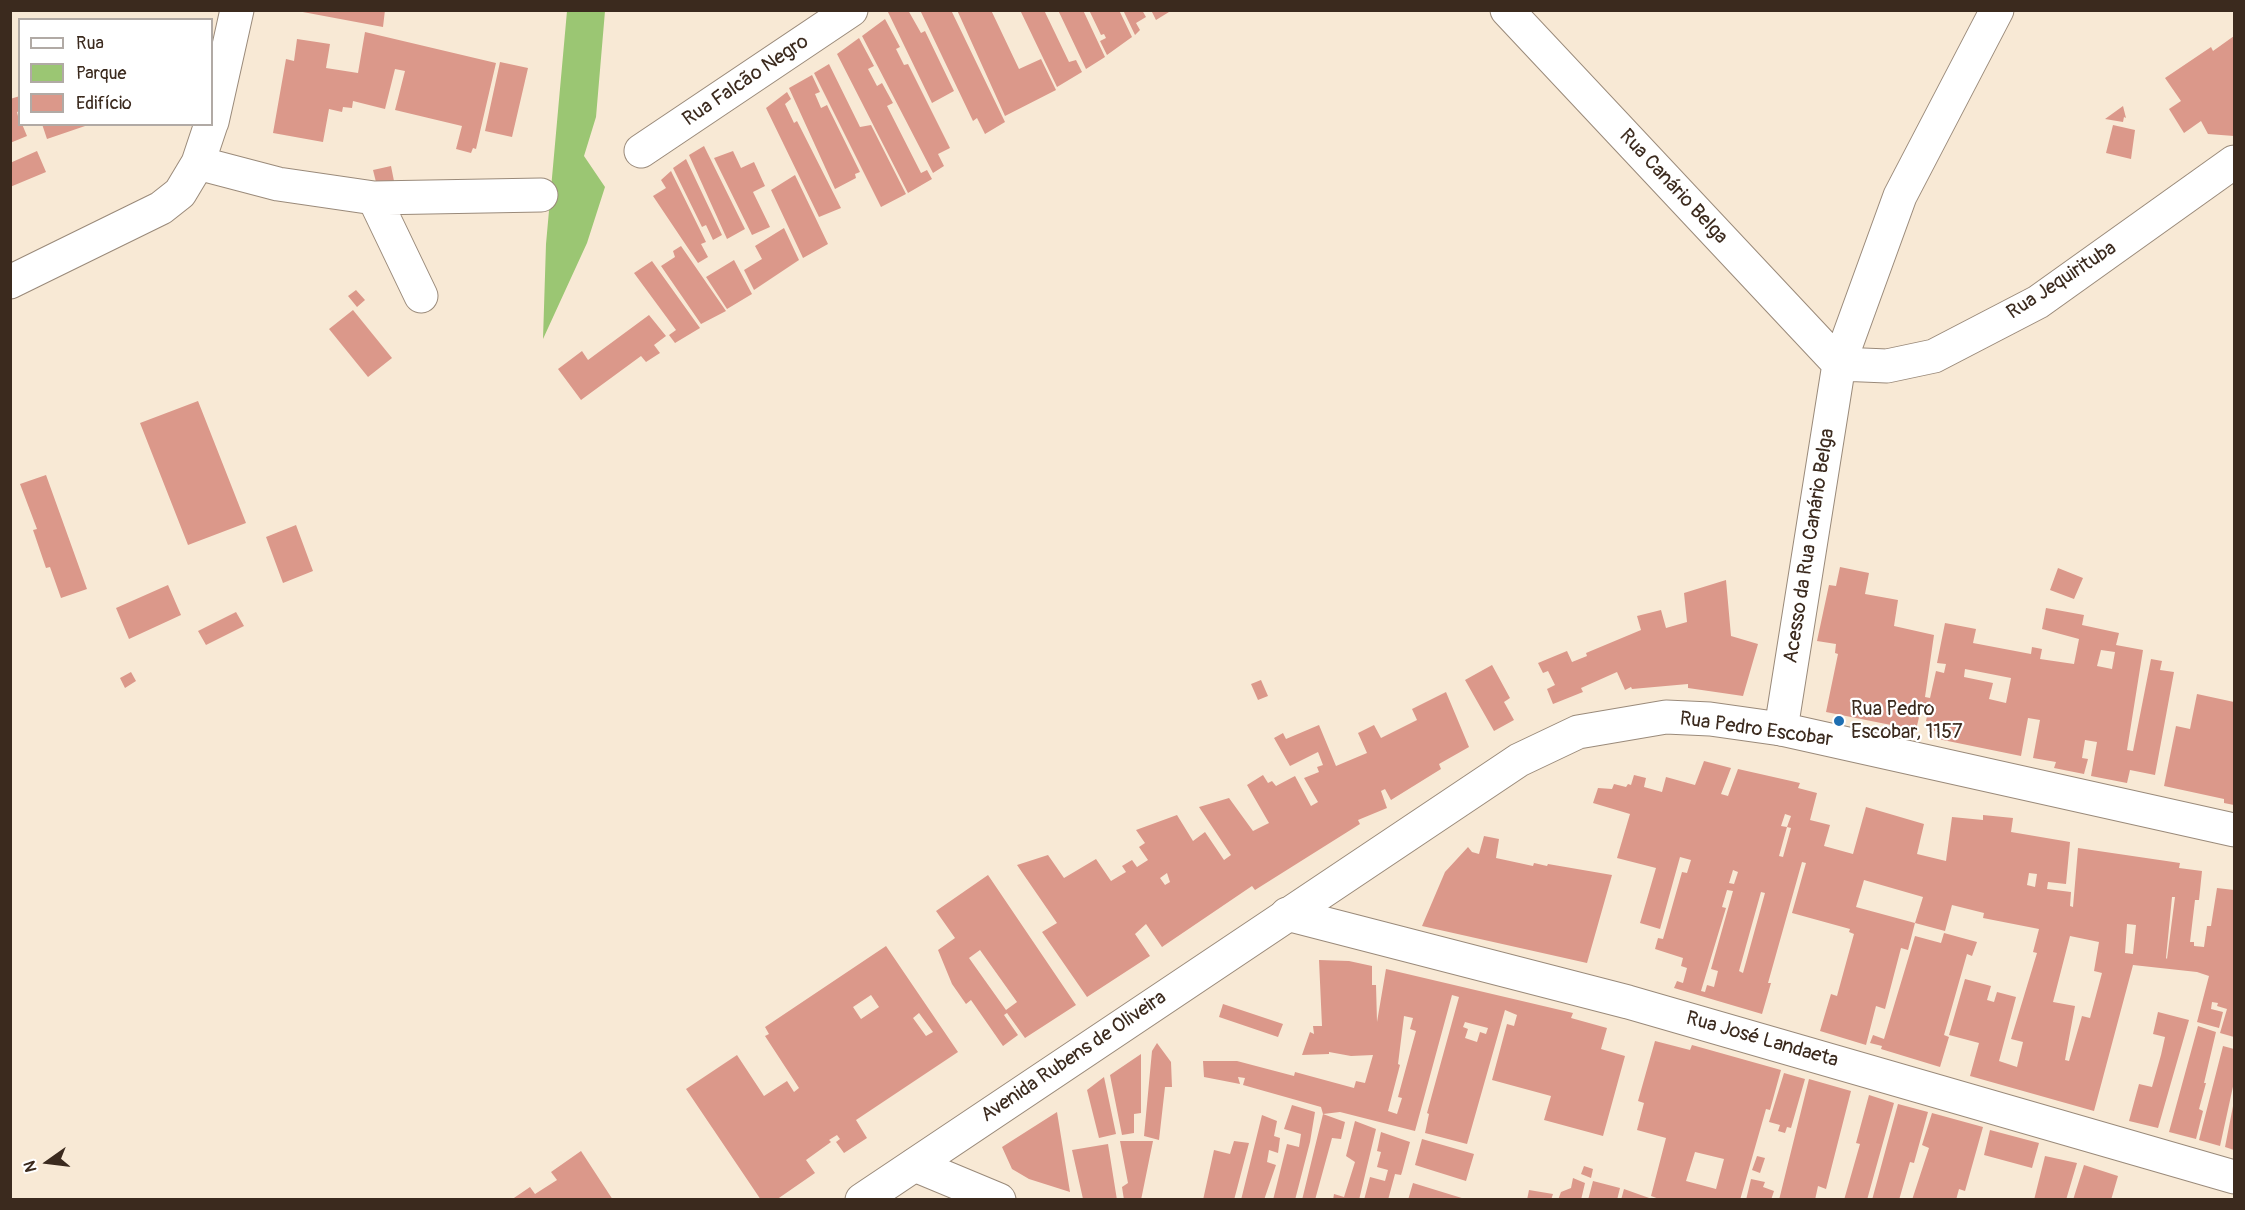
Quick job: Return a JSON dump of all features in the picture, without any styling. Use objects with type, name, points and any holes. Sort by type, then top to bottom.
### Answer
[{"type":"street","points":[[213,114],[237,10]]},
{"type":"street","name":"Rua Falcão Negro","points":[[641,151],[851,10]]},
{"type":"street","name":"Rua Canário Belga","points":[[1508,10],[1839,364]]},
{"type":"street","name":"Acesso da Rua Canário Belga","points":[[1781,729],[1839,364],[1900,196],[1997,10]]},
{"type":"street","points":[[10,282],[161,208],[180,194],[198,163],[210,126]]},
{"type":"street","name":"Rua Jequirituba","points":[[1839,364],[1887,366],[1934,356],[2038,302],[2235,162]]},
{"type":"street","points":[[198,163],[278,184],[374,198],[541,195]]},
{"type":"street","points":[[374,198],[421,296]]},
{"type":"street","name":"Rua Pedro Escobar","points":[[1287,914],[1519,760],[1578,732],[1666,717],[1710,719],[1781,729],[2235,830]]},
{"type":"street","name":"Avenida Rubens de Oliveira","points":[[862,1200],[1287,914]]},
{"type":"street","name":"Rua José Landaeta","points":[[1287,914],[1628,1002],[2235,1177]]},
{"type":"street","points":[[915,1165],[999,1200]]},
{"type":"green space","points":[[567,11],[605,11],[596,117],[584,156],[605,187],[587,243],[543,339],[546,244]]},
{"type":"building","points":[[292,10],[385,10],[383,27]]},
{"type":"building","points":[[887,10],[908,10],[921,33],[925,31],[954,91],[932,103]]},
{"type":"building","points":[[920,10],[951,10],[1005,122],[985,134],[977,118],[973,121]]},
{"type":"building","points":[[957,10],[991,10],[1019,69],[1041,59],[1056,90],[1005,116]]},
{"type":"building","points":[[1020,10],[1044,10],[1069,62],[1076,60],[1082,72],[1057,87]]},
{"type":"building","points":[[1058,10],[1083,10],[1105,57],[1086,69]]},
{"type":"building","points":[[1089,10],[1119,10],[1132,37],[1107,55],[1100,41],[1106,38],[1104,34],[1101,35]]},
{"type":"building","points":[[1123,10],[1142,10],[1146,17],[1136,23],[1140,30],[1135,35]]},
{"type":"building","points":[[1151,10],[1168,10],[1169,12],[1156,20]]},
{"type":"building","points":[[885,19],[900,47],[896,49],[904,65],[908,64],[950,148],[938,154],[944,166],[933,173],[862,36]]},
{"type":"building","points":[[365,32],[496,63],[476,149],[473,148],[471,153],[456,149],[462,126],[395,110],[405,71],[395,69],[385,109],[353,101],[352,108],[343,107],[342,112],[329,109],[323,142],[273,133],[286,59],[294,61],[297,39],[330,44],[326,68],[358,73]]},
{"type":"building","points":[[2234,36],[2234,136],[2208,134],[2201,121],[2184,133],[2169,109],[2181,101],[2165,78],[2211,47],[2213,51]]},
{"type":"building","points":[[859,38],[874,66],[868,69],[877,86],[882,83],[893,103],[887,106],[921,173],[927,170],[932,179],[908,193],[837,54]]},
{"type":"building","points":[[500,62],[528,68],[512,137],[485,131]]},
{"type":"building","points":[[829,64],[860,127],[871,125],[906,194],[881,207],[814,73]]},
{"type":"building","points":[[812,75],[820,92],[815,94],[821,108],[827,105],[860,172],[855,174],[856,178],[835,189],[789,88]]},
{"type":"building","points":[[787,92],[791,99],[785,104],[794,123],[797,121],[841,208],[819,217],[766,108]]},
{"type":"building","points":[[18,97],[18,126],[23,126],[27,136],[10,143],[10,99]]},
{"type":"building","points":[[2123,106],[2126,118],[2124,117],[2123,122],[2105,119]]},
{"type":"building","points":[[2113,125],[2135,130],[2131,159],[2106,153]]},
{"type":"building","points":[[43,126],[85,126],[47,139]]},
{"type":"building","points":[[704,146],[745,229],[727,239],[689,155]]},
{"type":"building","points":[[37,151],[46,172],[10,187],[10,163]]},
{"type":"building","points":[[733,151],[741,168],[754,162],[765,186],[753,192],[770,227],[752,235],[714,158]]},
{"type":"building","points":[[686,159],[722,235],[713,240],[706,225],[702,227],[673,168]]},
{"type":"building","points":[[391,166],[396,191],[377,186],[373,170]]},
{"type":"building","points":[[671,171],[706,242],[701,244],[708,257],[698,263],[653,196],[666,188],[661,180]]},
{"type":"building","points":[[795,175],[828,244],[803,258],[771,190]]},
{"type":"building","points":[[784,228],[799,260],[754,290],[744,270],[762,259],[755,246]]},
{"type":"building","points":[[681,246],[726,311],[701,324],[661,266],[675,257],[673,251]]},
{"type":"building","points":[[734,260],[752,294],[727,309],[706,277]]},
{"type":"building","points":[[652,261],[700,328],[675,343],[669,335],[676,330],[634,273]]},
{"type":"building","points":[[356,290],[365,300],[357,307],[348,296]]},
{"type":"building","points":[[353,310],[392,358],[368,377],[329,329]]},
{"type":"building","points":[[649,315],[666,336],[654,345],[660,353],[646,362],[641,356],[581,400],[558,369],[582,351],[588,360]]},
{"type":"building","points":[[198,401],[246,523],[188,545],[140,423]]},
{"type":"building","points":[[46,475],[87,589],[61,598],[50,567],[46,568],[33,530],[37,529],[20,484]]},
{"type":"building","points":[[296,525],[313,571],[283,583],[266,537]]},
{"type":"building","points":[[1840,567],[1869,573],[1865,594],[1898,600],[1894,626],[1934,635],[1925,697],[1930,698],[1936,671],[1944,673],[1946,664],[1937,663],[1945,623],[1976,629],[1973,643],[2031,654],[2032,647],[2042,649],[2040,659],[2074,664],[2079,639],[2042,629],[2046,608],[2084,615],[2082,625],[2119,633],[2116,645],[2143,650],[2127,750],[2133,751],[2151,659],[2162,661],[2160,670],[2174,672],[2155,775],[2130,770],[2127,783],[2091,776],[2097,742],[2085,740],[2082,758],[2088,759],[2084,774],[2054,768],[2056,762],[2033,758],[2040,720],[2028,718],[2021,756],[1938,739],[1939,732],[1931,730],[1933,722],[1926,721],[1928,711],[1921,709],[1916,730],[1826,712],[1838,654],[1835,653],[1836,644],[1817,641],[1829,585],[1836,586]],"holes":[[[2101,650],[2115,652],[2112,669],[2097,666]],[[1965,669],[2011,678],[2006,703],[1989,699],[1993,683],[1964,677]]]},
{"type":"building","points":[[2058,568],[2083,578],[2074,599],[2050,590]]},
{"type":"building","points":[[1726,580],[1731,636],[1758,644],[1743,696],[1688,688],[1688,684],[1632,689],[1631,687],[1625,690],[1617,672],[1581,688],[1583,692],[1553,704],[1547,689],[1555,685],[1548,671],[1543,673],[1538,663],[1567,651],[1572,662],[1587,656],[1586,653],[1641,630],[1637,616],[1661,610],[1666,628],[1687,622],[1684,593]]},
{"type":"building","points":[[168,585],[181,615],[129,639],[116,608]]},
{"type":"building","points":[[236,612],[244,626],[206,645],[198,631]]},
{"type":"building","points":[[1492,665],[1510,698],[1504,702],[1514,720],[1494,731],[1465,680]]},
{"type":"building","points":[[131,672],[136,681],[125,688],[120,678]]},
{"type":"building","points":[[1261,680],[1268,696],[1258,700],[1251,684]]},
{"type":"building","points":[[1446,692],[1469,747],[1439,764],[1441,769],[1391,800],[1385,789],[1381,791],[1387,808],[1358,820],[1360,824],[1255,890],[1252,886],[1162,947],[1146,924],[1135,934],[1150,956],[1087,997],[1042,932],[1057,923],[1017,865],[1048,855],[1064,878],[1096,859],[1111,881],[1126,872],[1122,866],[1132,860],[1137,867],[1148,860],[1139,847],[1145,843],[1136,830],[1177,815],[1193,841],[1205,832],[1224,860],[1231,855],[1199,807],[1229,798],[1253,831],[1269,823],[1247,785],[1263,775],[1268,783],[1272,781],[1276,786],[1295,776],[1311,806],[1318,802],[1304,778],[1319,772],[1317,767],[1323,765],[1318,752],[1290,766],[1274,738],[1283,733],[1286,739],[1319,725],[1336,766],[1367,753],[1358,733],[1374,725],[1381,738],[1417,720],[1412,709]],"holes":[[[1167,873],[1170,882],[1165,885],[1160,878]]]},
{"type":"building","points":[[2197,694],[2234,702],[2234,805],[2224,803],[2224,799],[2164,786],[2176,726],[2190,729]]},
{"type":"building","points":[[1704,761],[1731,768],[1721,794],[1728,796],[1738,769],[1800,783],[1798,788],[1817,793],[1810,820],[1830,825],[1824,846],[1853,854],[1866,807],[1924,824],[1917,854],[1946,861],[1952,817],[1983,820],[1983,815],[2013,818],[2011,832],[2070,842],[2066,884],[2048,882],[2047,889],[2071,892],[2070,906],[2073,907],[2078,848],[2180,863],[2179,868],[2202,871],[2199,900],[2195,900],[2190,942],[2194,942],[2194,946],[2204,947],[2207,926],[2211,926],[2217,888],[2234,890],[2234,1037],[2220,1033],[2227,1009],[2217,1006],[2218,1003],[2212,1002],[2211,1009],[2223,1012],[2219,1028],[2197,1022],[2209,976],[2197,972],[2133,965],[2094,1111],[1970,1076],[1979,1043],[1949,1035],[1965,979],[1991,986],[1987,1000],[1994,1002],[1997,992],[2016,997],[1999,1061],[2017,1067],[2023,1042],[2011,1039],[2037,953],[2033,952],[2039,929],[1983,918],[1984,913],[1952,905],[1945,931],[1915,923],[1908,950],[1901,948],[1885,1009],[1876,1006],[1866,1045],[1820,1031],[1831,994],[1837,996],[1854,934],[1849,932],[1850,929],[1792,913],[1806,863],[1802,862],[1768,983],[1771,983],[1762,1014],[1674,988],[1677,981],[1683,983],[1687,968],[1681,966],[1683,958],[1655,949],[1658,938],[1663,939],[1682,872],[1687,873],[1691,860],[1680,857],[1660,929],[1640,923],[1656,868],[1617,858],[1630,814],[1593,803],[1598,788],[1612,789],[1614,784],[1626,787],[1628,784],[1631,785],[1634,775],[1646,778],[1644,787],[1662,792],[1666,777],[1695,785]],"holes":[[[1785,814],[1791,816],[1787,827],[1781,826]],[[1787,827],[1791,828],[1783,857],[1779,856]],[[1733,870],[1738,872],[1734,884],[1729,883]],[[2029,873],[2037,874],[2035,887],[2027,885]],[[1864,880],[1923,897],[1915,923],[1856,907]],[[1727,890],[1733,891],[1711,969],[1718,971],[1714,987],[1707,985],[1705,992],[1701,991],[1726,908],[1722,907]],[[1761,892],[1765,893],[1743,973],[1739,971]],[[2172,897],[2175,897],[2167,959]],[[2127,924],[2136,925],[2133,954],[2125,953]],[[2070,936],[2099,942],[2094,971],[2102,973],[2090,1018],[2082,1016],[2069,1061],[2065,1060],[2075,1006],[2053,1002]]]},
{"type":"building","points":[[1484,836],[1499,839],[1496,858],[1533,866],[1534,863],[1547,866],[1548,864],[1612,875],[1587,963],[1422,926],[1445,872],[1468,847],[1472,852],[1479,854]]},
{"type":"building","points":[[988,875],[1076,1005],[1025,1038],[1007,1013],[1004,1015],[1018,1035],[1003,1046],[971,1000],[966,1004],[952,984],[938,950],[955,938],[936,911]],"holes":[[[980,950],[1017,1002],[1006,1010],[969,958]]]},
{"type":"building","points":[[1944,933],[1977,942],[1972,956],[1967,954],[1944,1035],[1949,1037],[1940,1067],[1881,1049],[1882,1046],[1870,1043],[1873,1035],[1884,1039],[1915,936],[1941,943]]},
{"type":"building","points":[[886,946],[958,1052],[856,1120],[867,1138],[844,1153],[836,1142],[840,1139],[837,1135],[806,1160],[815,1173],[776,1200],[761,1200],[686,1089],[737,1055],[764,1096],[787,1081],[794,1092],[799,1088],[765,1036],[769,1034],[765,1027]],"holes":[[[871,995],[879,1007],[861,1019],[853,1007]],[[919,1013],[933,1032],[926,1036],[913,1018]]]},
{"type":"building","points":[[1319,960],[1349,961],[1372,966],[1372,985],[1376,985],[1377,1022],[1386,969],[1573,1013],[1571,1018],[1607,1028],[1601,1049],[1625,1056],[1603,1136],[1544,1120],[1551,1096],[1492,1080],[1507,1024],[1514,1026],[1517,1015],[1505,1010],[1467,1144],[1425,1133],[1429,1114],[1427,1113],[1459,997],[1452,995],[1415,1131],[1340,1112],[1323,1114],[1321,1107],[1243,1085],[1245,1078],[1238,1077],[1240,1084],[1204,1077],[1203,1061],[1237,1061],[1294,1076],[1295,1072],[1354,1088],[1356,1081],[1365,1083],[1373,1055],[1351,1056],[1329,1052],[1329,1054],[1302,1055],[1310,1032],[1314,1034],[1313,1026],[1322,1026]],"holes":[[[1404,1016],[1413,1018],[1410,1029],[1416,1031],[1398,1097],[1402,1098],[1397,1114],[1388,1111],[1400,1065],[1398,1064]],[[1465,1022],[1488,1028],[1486,1034],[1480,1032],[1477,1042],[1465,1038],[1468,1029],[1463,1027]]]},
{"type":"building","points":[[1223,1004],[1283,1024],[1278,1037],[1219,1017]]},
{"type":"building","points":[[2158,1012],[2189,1020],[2158,1128],[2129,1121],[2139,1084],[2152,1087],[2161,1055],[2165,1037],[2153,1034]]},
{"type":"building","points":[[2198,1026],[2216,1032],[2199,1109],[2203,1111],[2196,1139],[2169,1132]]},
{"type":"building","points":[[1655,1041],[1690,1050],[1692,1045],[1781,1070],[1770,1110],[1766,1109],[1740,1200],[1662,1200],[1651,1196],[1666,1138],[1637,1130],[1644,1103],[1638,1101]],"holes":[[[1695,1152],[1724,1159],[1716,1189],[1686,1181]]]},
{"type":"building","points":[[1157,1043],[1171,1062],[1172,1087],[1165,1087],[1159,1140],[1144,1136],[1152,1051]]},
{"type":"building","points":[[2223,1046],[2234,1049],[2234,1082],[2220,1146],[2199,1140]]},
{"type":"building","points":[[1141,1054],[1141,1113],[1134,1114],[1134,1133],[1122,1135],[1110,1075]]},
{"type":"building","points":[[1784,1073],[1805,1079],[1791,1128],[1787,1127],[1785,1133],[1778,1131],[1780,1125],[1769,1122]]},
{"type":"building","points":[[1104,1077],[1116,1134],[1099,1138],[1087,1090]]},
{"type":"building","points":[[1809,1079],[1851,1091],[1826,1189],[1818,1186],[1815,1200],[1779,1200]]},
{"type":"building","points":[[1869,1095],[1894,1103],[1867,1200],[1844,1200],[1860,1144],[1856,1143]]},
{"type":"building","points":[[1898,1104],[1928,1112],[1914,1163],[1910,1162],[1899,1200],[1872,1200]]},
{"type":"building","points":[[1292,1105],[1315,1112],[1310,1142],[1295,1200],[1273,1200],[1287,1144],[1299,1147],[1301,1134],[1284,1129]]},
{"type":"building","points":[[2234,1106],[2234,1150],[2225,1147]]},
{"type":"building","points":[[1057,1112],[1070,1192],[1029,1179],[1012,1169],[1002,1147]]},
{"type":"building","points":[[1932,1113],[1983,1127],[1965,1191],[1959,1189],[1956,1200],[1912,1200],[1929,1148],[1922,1145]]},
{"type":"building","points":[[1323,1114],[1345,1122],[1341,1139],[1332,1138],[1315,1200],[1302,1200]]},
{"type":"building","points":[[1262,1115],[1277,1121],[1274,1136],[1280,1138],[1278,1153],[1269,1150],[1267,1162],[1276,1165],[1264,1200],[1241,1200]]},
{"type":"building","points":[[1355,1121],[1376,1129],[1359,1200],[1333,1200],[1334,1194],[1344,1197],[1355,1162],[1346,1156]]},
{"type":"building","points":[[1990,1130],[2039,1143],[2032,1168],[1984,1155]]},
{"type":"building","points":[[1381,1132],[1410,1142],[1401,1175],[1395,1174],[1388,1200],[1364,1200],[1370,1177],[1385,1181],[1388,1170],[1377,1167],[1381,1152],[1377,1151]]},
{"type":"building","points":[[1422,1139],[1474,1154],[1466,1181],[1415,1165]]},
{"type":"building","points":[[1120,1141],[1153,1141],[1141,1200],[1124,1200],[1122,1187],[1128,1183]]},
{"type":"building","points":[[1234,1141],[1249,1143],[1234,1200],[1203,1200],[1214,1150],[1230,1154]]},
{"type":"building","points":[[1108,1144],[1117,1200],[1083,1199],[1072,1150]]},
{"type":"building","points":[[581,1151],[613,1200],[511,1200],[530,1187],[535,1194],[557,1180],[551,1172]]},
{"type":"building","points":[[1757,1156],[1765,1158],[1760,1173],[1752,1170]]},
{"type":"building","points":[[2045,1156],[2077,1163],[2066,1200],[2034,1200]]},
{"type":"building","points":[[2084,1165],[2118,1176],[2111,1200],[2073,1200]]},
{"type":"building","points":[[1584,1166],[1593,1169],[1591,1178],[1581,1174]]},
{"type":"building","points":[[1573,1178],[1585,1183],[1581,1200],[1558,1200],[1561,1192],[1571,1188]]},
{"type":"building","points":[[1751,1179],[1765,1182],[1763,1187],[1774,1191],[1771,1200],[1746,1200]]},
{"type":"building","points":[[1593,1181],[1620,1188],[1617,1200],[1588,1200]]},
{"type":"building","points":[[1413,1183],[1465,1199],[1465,1200],[1408,1200]]},
{"type":"building","points":[[1624,1189],[1652,1199],[1652,1200],[1621,1200]]},
{"type":"building","points":[[1529,1190],[1553,1194],[1551,1200],[1527,1200]]},
{"type":"place","name":"Rua Pedro Escobar, 1157","points":[[1839,721]]}]
